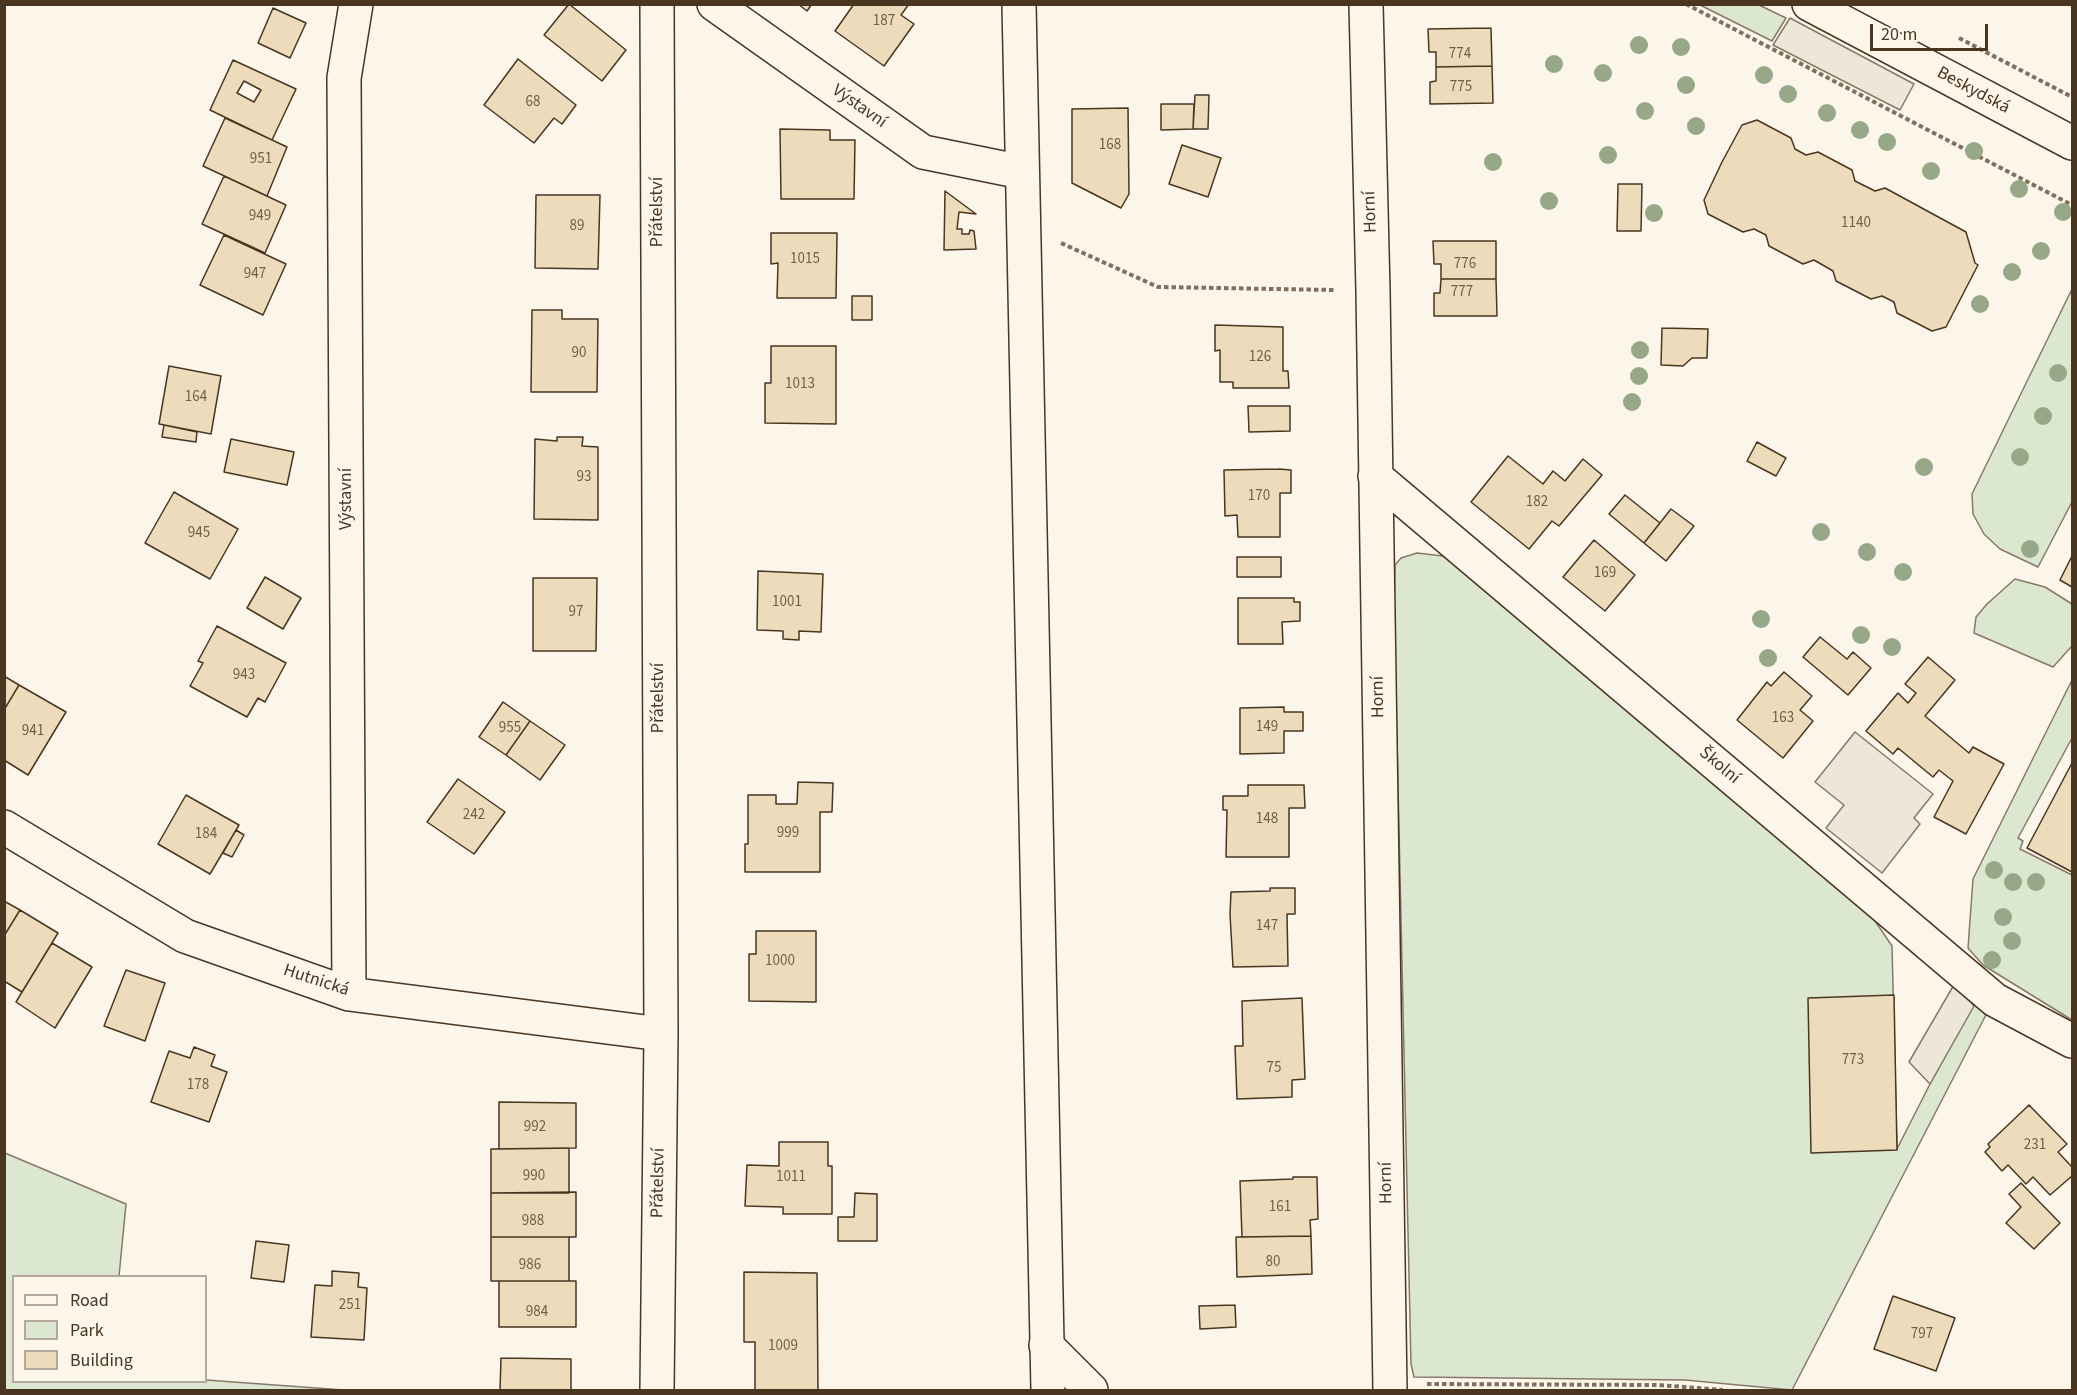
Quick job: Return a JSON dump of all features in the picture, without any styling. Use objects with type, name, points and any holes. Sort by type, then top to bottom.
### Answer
[{"type":"street","name":"Výstavní","points":[[349,994],[344,78],[356,4]]},
{"type":"street","name":"Přátelství","points":[[657,4],[661,1034],[657,1390]]},
{"type":"street","name":"Výstavní","points":[[714,4],[923,152],[1022,172]]},
{"type":"street","points":[[1019,4],[1047,1390]]},
{"type":"street","name":"Horní","points":[[1366,4],[1375,476],[1404,1387]]},
{"type":"street","name":"Beskydská","points":[[1809,4],[2073,143]]},
{"type":"street","name":"Školní","points":[[1375,476],[1995,1000],[2073,1041]]},
{"type":"street","name":"Hutnická","points":[[4,827],[184,936],[349,994],[661,1034]]},
{"type":"street","points":[[1046,1345],[1091,1390]]},
{"type":"path","points":[[1686,4],[2073,205]]},
{"type":"path","points":[[1957,37],[2073,97]]},
{"type":"path","points":[[1023,226],[1158,287],[1345,290]]},
{"type":"path","points":[[1404,1387],[1658,1384],[1723,1390]]},
{"type":"green space","points":[[1700,5],[1759,5],[1786,18],[1772,41]]},
{"type":"green space","points":[[2072,289],[2072,502],[2038,567],[2000,549],[1984,534],[1973,514],[1972,494]]},
{"type":"green space","points":[[1417,553],[1443,556],[1459,565],[1871,915],[1892,946],[1897,1149],[1975,1003],[1989,1009],[1792,1390],[1685,1380],[1414,1377],[1411,1364],[1394,607],[1395,565],[1401,558]]},
{"type":"green space","points":[[2015,579],[2045,587],[2072,604],[2072,646],[2053,667],[1974,633],[1976,617]]},
{"type":"green space","points":[[2072,680],[2072,738],[2018,838],[2023,841],[2020,849],[2072,875],[2072,1020],[1983,965],[1968,948],[1973,879]]},
{"type":"green space","points":[[5,1153],[126,1204],[119,1275],[12,1275],[12,1383],[207,1383],[207,1380],[344,1390],[5,1390]]},
{"type":"shaded area","points":[[1790,18],[1914,84],[1900,110],[1773,45]]},
{"type":"shaded area","points":[[1855,732],[1933,794],[1914,818],[1920,824],[1882,873],[1826,828],[1844,805],[1815,782]]},
{"type":"shaded area","points":[[1955,983],[1974,1006],[1930,1084],[1909,1062]]},
{"type":"building","points":[[569,4],[626,50],[602,81],[544,35]]},
{"type":"building","points":[[798,4],[812,4],[807,11]]},
{"type":"building","points":[[854,4],[909,4],[901,15],[914,24],[884,66],[835,31]]},
{"type":"building","points":[[273,8],[306,23],[290,58],[258,43]]},
{"type":"building","points":[[1491,28],[1492,66],[1436,67],[1436,52],[1429,52],[1428,29]]},
{"type":"building","points":[[518,59],[576,105],[562,124],[554,118],[534,143],[484,105]]},
{"type":"building","points":[[233,60],[296,89],[272,140],[210,110]],"holes":[[[244,81],[261,90],[254,102],[237,93]]]},
{"type":"building","points":[[1492,66],[1493,103],[1430,104],[1430,82],[1436,81],[1436,67]]},
{"type":"building","points":[[1195,95],[1209,95],[1208,129],[1193,129]]},
{"type":"building","points":[[1161,104],[1194,104],[1193,129],[1161,130]]},
{"type":"building","points":[[1128,108],[1129,194],[1121,208],[1072,183],[1072,109]]},
{"type":"building","points":[[225,118],[287,147],[267,196],[203,166]]},
{"type":"building","points":[[1757,120],[1791,138],[1795,149],[1806,155],[1818,152],[1852,170],[1855,181],[1875,191],[1885,188],[1966,232],[1975,263],[1978,265],[1946,327],[1932,331],[1897,313],[1894,302],[1882,296],[1871,299],[1836,281],[1833,271],[1814,260],[1803,264],[1769,246],[1766,235],[1754,229],[1743,232],[1708,214],[1704,200],[1722,162],[1742,125]]},
{"type":"building","points":[[780,129],[830,130],[830,140],[855,140],[854,199],[781,199]]},
{"type":"building","points":[[1182,145],[1221,158],[1208,197],[1169,184]]},
{"type":"building","points":[[224,176],[286,205],[265,253],[202,224]]},
{"type":"building","points":[[1618,184],[1642,184],[1641,231],[1617,231]]},
{"type":"building","points":[[945,191],[976,214],[959,212],[957,229],[962,229],[962,234],[969,234],[970,230],[974,231],[976,249],[944,250]]},
{"type":"building","points":[[536,195],[600,195],[598,269],[535,268]]},
{"type":"building","points":[[771,233],[837,233],[836,298],[777,298],[778,263],[771,264]]},
{"type":"building","points":[[224,235],[286,264],[263,315],[200,285]]},
{"type":"building","points":[[1433,241],[1496,241],[1496,279],[1441,279],[1441,264],[1434,264]]},
{"type":"building","points":[[1441,279],[1496,279],[1497,316],[1434,316],[1434,293],[1440,293]]},
{"type":"building","points":[[852,296],[872,296],[872,320],[852,320]]},
{"type":"building","points":[[532,310],[562,310],[562,319],[598,319],[597,392],[531,392]]},
{"type":"building","points":[[1215,325],[1283,327],[1283,371],[1288,371],[1289,388],[1233,388],[1233,382],[1220,382],[1220,350],[1215,351]]},
{"type":"building","points":[[1662,328],[1708,329],[1707,358],[1692,358],[1683,366],[1661,365]]},
{"type":"building","points":[[771,346],[836,346],[836,424],[765,423],[765,383],[771,383]]},
{"type":"building","points":[[169,366],[221,376],[211,434],[159,424]]},
{"type":"building","points":[[1248,406],[1290,406],[1290,431],[1249,432]]},
{"type":"building","points":[[164,425],[197,432],[196,442],[162,437]]},
{"type":"building","points":[[557,437],[583,437],[582,446],[598,447],[598,520],[534,519],[535,439],[557,441]]},
{"type":"building","points":[[231,439],[294,452],[287,485],[224,472]]},
{"type":"building","points":[[1757,442],[1786,458],[1776,476],[1747,461]]},
{"type":"building","points":[[1508,456],[1543,484],[1553,471],[1565,481],[1583,459],[1602,475],[1559,526],[1552,521],[1529,549],[1471,502]]},
{"type":"building","points":[[1224,470],[1291,470],[1291,493],[1280,493],[1280,537],[1238,537],[1237,515],[1225,516]]},
{"type":"building","points":[[174,492],[238,529],[210,579],[145,543]]},
{"type":"building","points":[[1625,495],[1660,523],[1644,543],[1609,514]]},
{"type":"building","points":[[1671,509],[1694,526],[1666,561],[1644,543]]},
{"type":"building","points":[[1594,540],[1635,575],[1605,611],[1563,577]]},
{"type":"building","points":[[2072,556],[2072,587],[2060,580]]},
{"type":"building","points":[[1237,557],[1281,557],[1281,577],[1237,577]]},
{"type":"building","points":[[758,571],[823,574],[821,632],[799,631],[799,640],[783,639],[783,631],[757,630]]},
{"type":"building","points":[[265,577],[301,598],[283,629],[247,608]]},
{"type":"building","points":[[533,578],[597,578],[596,651],[533,651]]},
{"type":"building","points":[[1238,598],[1294,598],[1294,602],[1300,602],[1300,621],[1282,622],[1283,644],[1238,644]]},
{"type":"building","points":[[217,626],[286,663],[265,702],[258,698],[247,717],[190,686],[203,663],[198,661]]},
{"type":"building","points":[[1820,637],[1847,659],[1853,652],[1871,668],[1848,695],[1803,657]]},
{"type":"building","points":[[1928,657],[1955,680],[1925,716],[1969,753],[1973,747],[2004,764],[1966,834],[1934,817],[1953,781],[1939,770],[1933,777],[1898,748],[1893,754],[1866,731],[1898,693],[1908,703],[1916,693],[1905,684]]},
{"type":"building","points":[[1784,672],[1812,696],[1800,710],[1813,721],[1783,758],[1737,720],[1767,682],[1771,686]]},
{"type":"building","points":[[4,676],[19,685],[4,710]]},
{"type":"building","points":[[19,685],[66,712],[28,775],[4,760],[4,710]]},
{"type":"building","points":[[503,702],[530,721],[506,755],[479,737]]},
{"type":"building","points":[[1284,707],[1284,712],[1303,712],[1303,731],[1284,731],[1284,753],[1240,754],[1240,708]]},
{"type":"building","points":[[530,721],[565,745],[540,780],[506,755]]},
{"type":"building","points":[[2072,763],[2072,872],[2027,848]]},
{"type":"building","points":[[458,779],[505,812],[474,854],[427,822]]},
{"type":"building","points":[[798,782],[833,783],[832,812],[820,812],[820,872],[745,872],[745,844],[748,844],[748,795],[776,795],[776,804],[797,804]]},
{"type":"building","points":[[1248,785],[1304,785],[1305,808],[1289,808],[1289,857],[1226,857],[1227,810],[1223,810],[1223,796],[1248,796]]},
{"type":"building","points":[[186,795],[239,825],[210,874],[158,844]]},
{"type":"building","points":[[236,830],[244,835],[232,857],[223,853]]},
{"type":"building","points":[[1270,888],[1295,888],[1295,914],[1287,914],[1288,966],[1233,967],[1231,892],[1270,891]]},
{"type":"building","points":[[4,901],[20,910],[4,936]]},
{"type":"building","points":[[20,910],[58,933],[22,992],[4,981],[4,936]]},
{"type":"building","points":[[756,931],[816,931],[816,1002],[749,1001],[749,954],[756,954]]},
{"type":"building","points":[[52,943],[92,967],[55,1028],[16,1002]]},
{"type":"building","points":[[126,970],[165,983],[145,1041],[104,1026]]},
{"type":"building","points":[[1894,995],[1897,1150],[1811,1153],[1808,998]]},
{"type":"building","points":[[1302,998],[1305,1079],[1292,1080],[1292,1097],[1237,1099],[1235,1046],[1243,1046],[1242,1001]]},
{"type":"building","points":[[194,1047],[215,1055],[211,1066],[227,1072],[209,1122],[151,1102],[169,1051],[190,1058]]},
{"type":"building","points":[[499,1102],[576,1103],[576,1148],[499,1149]]},
{"type":"building","points":[[2029,1105],[2067,1144],[2058,1152],[2072,1167],[2072,1176],[2050,1195],[2033,1177],[2026,1184],[2008,1165],[2002,1171],[1985,1152],[1990,1147],[1988,1144]]},
{"type":"building","points":[[779,1142],[828,1142],[828,1166],[832,1166],[832,1214],[783,1214],[783,1207],[745,1206],[747,1165],[779,1166]]},
{"type":"building","points":[[569,1148],[569,1193],[491,1193],[491,1149]]},
{"type":"building","points":[[1293,1177],[1317,1177],[1318,1219],[1310,1220],[1311,1236],[1242,1237],[1240,1181],[1293,1179]]},
{"type":"building","points":[[2021,1183],[2060,1223],[2034,1249],[2006,1223],[2021,1207],[2009,1194]]},
{"type":"building","points":[[576,1192],[576,1237],[491,1237],[491,1193]]},
{"type":"building","points":[[855,1193],[877,1194],[877,1241],[838,1241],[838,1217],[854,1217]]},
{"type":"building","points":[[1311,1236],[1312,1274],[1237,1277],[1236,1237]]},
{"type":"building","points":[[491,1237],[569,1237],[569,1281],[491,1281]]},
{"type":"building","points":[[256,1241],[289,1245],[284,1282],[251,1278]]},
{"type":"building","points":[[332,1271],[359,1273],[358,1287],[367,1288],[364,1340],[311,1337],[315,1285],[332,1286]]},
{"type":"building","points":[[744,1272],[817,1273],[818,1390],[755,1390],[755,1342],[744,1342]]},
{"type":"building","points":[[499,1281],[576,1281],[576,1327],[499,1327]]},
{"type":"building","points":[[1893,1296],[1955,1318],[1936,1371],[1874,1349]]},
{"type":"building","points":[[1235,1305],[1236,1327],[1200,1329],[1199,1306]]},
{"type":"building","points":[[501,1358],[571,1359],[571,1390],[500,1390]]}]
